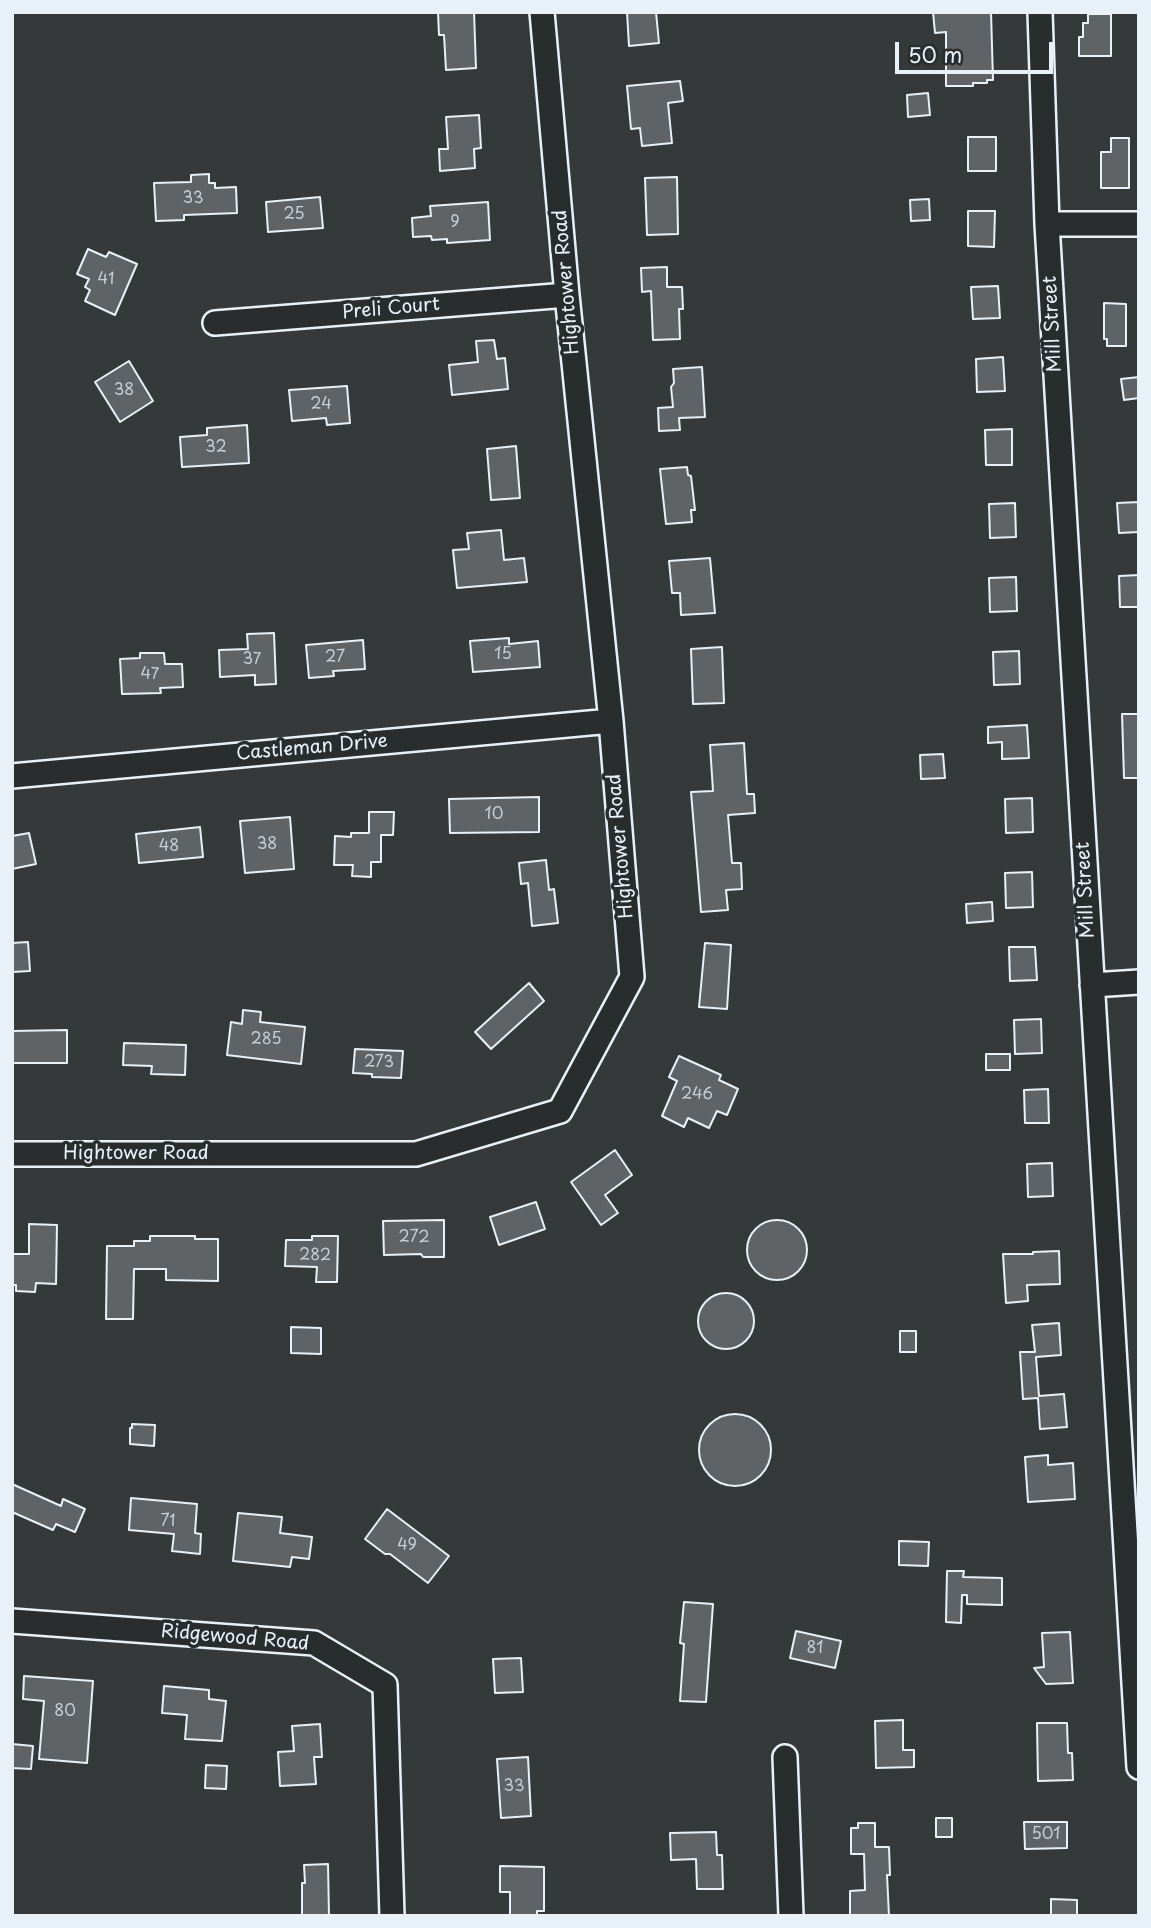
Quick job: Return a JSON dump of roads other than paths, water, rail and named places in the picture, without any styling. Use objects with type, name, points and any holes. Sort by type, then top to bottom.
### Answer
[{"type":"street","name":"Hightower Road","points":[[12,1154],[416,1154],[560,1111],[632,977],[611,721],[542,12]]},
{"type":"street","name":"Mill Street","points":[[1040,12],[1047,224],[1139,1767]]},
{"type":"street","points":[[1047,224],[1139,224]]},
{"type":"street","name":"Preli Court","points":[[215,323],[568,295]]},
{"type":"street","name":"Castleman Drive","points":[[12,776],[611,721]]},
{"type":"street","points":[[1092,985],[1139,982]]},
{"type":"street","name":"Ridgewood Road","points":[[12,1621],[314,1643],[384,1685],[392,1916]]},
{"type":"street","points":[[785,1757],[791,1916]]}]
